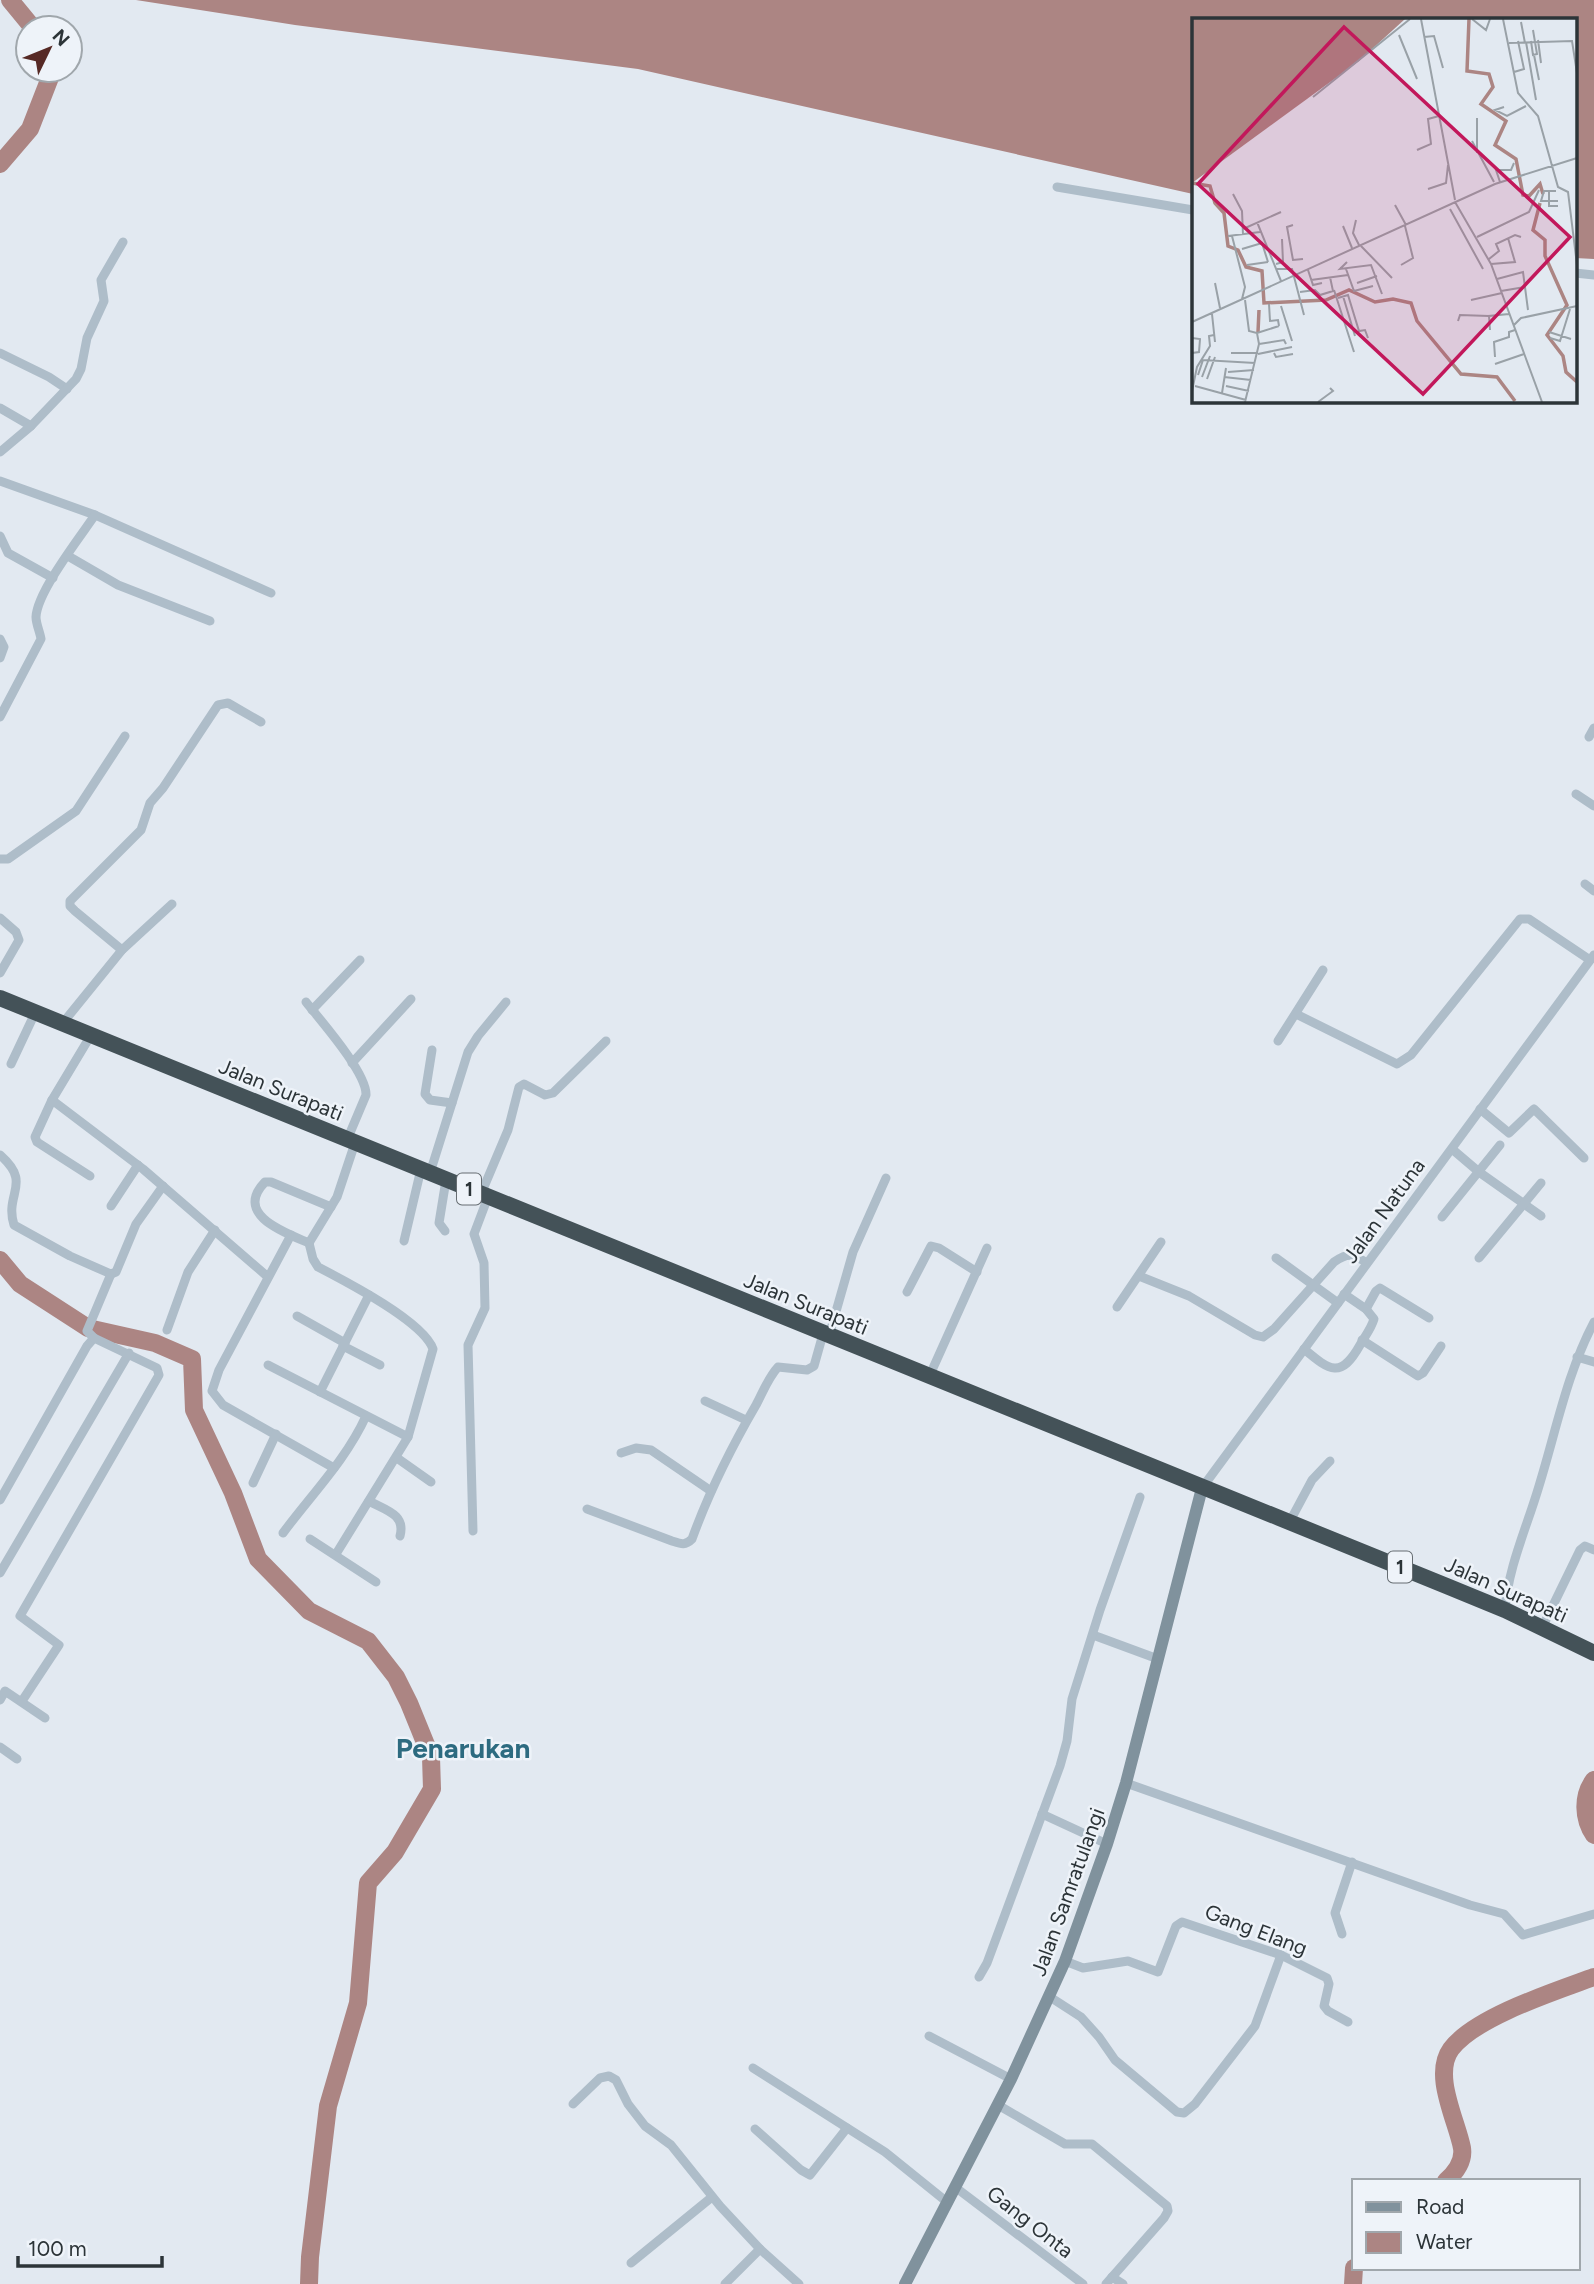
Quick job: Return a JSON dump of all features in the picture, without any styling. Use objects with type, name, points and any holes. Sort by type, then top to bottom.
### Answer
[{"type":"highway","name":"Jalan Surapati","points":[[0,998],[1505,1610],[1594,1653]]},
{"type":"main road","name":"Jalan Samratulangi","points":[[905,2284],[1011,2079],[1065,1961],[1126,1783],[1202,1488]]},
{"type":"street","points":[[1057,187],[1192,210]]},
{"type":"street","points":[[0,452],[31,426],[81,369],[87,338],[104,301],[102,277],[123,242]]},
{"type":"street","points":[[1576,273],[1594,275]]},
{"type":"street","points":[[0,353],[49,377],[66,389]]},
{"type":"street","points":[[0,408],[31,426]]},
{"type":"street","points":[[0,481],[95,515],[271,593]]},
{"type":"street","points":[[0,717],[40,642],[36,617],[40,604],[53,578],[95,515]]},
{"type":"street","points":[[0,536],[8,553],[53,578]]},
{"type":"street","points":[[68,556],[118,585],[210,621]]},
{"type":"street","points":[[0,639],[4,647],[0,658]]},
{"type":"street","points":[[122,950],[75,911],[70,906],[70,901],[141,830],[150,803],[163,788],[218,705],[228,703],[261,722]]},
{"type":"street","points":[[0,859],[8,859],[75,811],[125,736]]},
{"type":"street","points":[[1576,794],[1594,806]]},
{"type":"street","points":[[1585,884],[1594,891]]},
{"type":"street","points":[[62,1024],[122,950],[172,904]]},
{"type":"street","points":[[0,918],[16,932],[19,940],[0,973]]},
{"type":"street","points":[[1296,1014],[1397,1064],[1411,1055],[1520,919],[1529,919],[1592,958]]},
{"type":"street","name":"Jalan Natuna","points":[[1202,1488],[1592,958]]},
{"type":"street","points":[[336,1554],[408,1437],[432,1347],[413,1326],[369,1295],[318,1267],[309,1243],[331,1207],[366,1095],[366,1087],[352,1063],[309,1006],[360,960]]},
{"type":"street","points":[[1278,1041],[1323,970]]},
{"type":"street","points":[[352,1063],[411,999]]},
{"type":"street","points":[[404,1241],[425,1171],[452,1103],[468,1052],[506,1002]]},
{"type":"street","points":[[11,1064],[35,1013]]},
{"type":"street","points":[[90,1176],[36,1140],[36,1131],[91,1035]]},
{"type":"street","points":[[473,1531],[468,1345],[485,1308],[484,1263],[474,1234],[509,1130],[519,1087],[524,1084],[545,1095],[554,1093],[606,1041]]},
{"type":"street","points":[[432,1050],[425,1094],[430,1100],[452,1103]]},
{"type":"street","points":[[52,1100],[138,1165],[268,1277]]},
{"type":"street","points":[[1480,1110],[1509,1133],[1534,1109],[1584,1158]]},
{"type":"street","points":[[1443,1217],[1500,1145]]},
{"type":"street","points":[[1452,1149],[1479,1172],[1541,1216]]},
{"type":"street","points":[[0,1155],[12,1166],[17,1176],[11,1215],[14,1225],[111,1274]]},
{"type":"street","points":[[111,1206],[138,1165]]},
{"type":"street","points":[[587,1509],[682,1545],[692,1539],[711,1491],[746,1420],[776,1369],[781,1367],[807,1370],[814,1366],[853,1252],[886,1178]]},
{"type":"street","points":[[445,1231],[439,1223],[446,1180]]},
{"type":"street","points":[[309,1243],[265,1223],[258,1213],[256,1199],[259,1188],[265,1182],[271,1182],[331,1207]]},
{"type":"street","points":[[1479,1258],[1541,1183]]},
{"type":"street","points":[[22,1702],[59,1645],[20,1616],[159,1375],[156,1368],[94,1338],[87,1331],[136,1224],[163,1186]]},
{"type":"street","points":[[167,1330],[188,1272],[215,1230]]},
{"type":"street","points":[[290,1235],[219,1370],[212,1391],[223,1405],[334,1468]]},
{"type":"street","points":[[1117,1307],[1161,1242]]},
{"type":"street","points":[[907,1292],[931,1246],[939,1248],[977,1272]]},
{"type":"street","points":[[929,1377],[987,1248]]},
{"type":"street","points":[[1139,1276],[1189,1296],[1259,1337],[1268,1335],[1345,1254],[1354,1254],[1367,1263]]},
{"type":"street","points":[[1276,1258],[1338,1303]]},
{"type":"street","points":[[1366,1310],[1380,1288],[1429,1318]]},
{"type":"street","points":[[1304,1349],[1322,1364],[1336,1369],[1351,1362],[1374,1319],[1345,1294]]},
{"type":"street","points":[[320,1392],[369,1295]]},
{"type":"street","points":[[297,1316],[380,1365]]},
{"type":"street","points":[[1505,1610],[1509,1578],[1577,1357],[1594,1322]]},
{"type":"street","points":[[0,1500],[94,1338]]},
{"type":"street","points":[[1362,1340],[1418,1376],[1423,1373],[1441,1346]]},
{"type":"street","points":[[0,1573],[129,1353]]},
{"type":"street","points":[[1577,1357],[1594,1362]]},
{"type":"street","points":[[268,1365],[408,1437]]},
{"type":"street","points":[[705,1401],[746,1420]]},
{"type":"street","points":[[283,1533],[334,1468],[366,1416]]},
{"type":"street","points":[[253,1483],[275,1434]]},
{"type":"street","points":[[621,1453],[636,1448],[651,1450],[711,1491]]},
{"type":"street","points":[[397,1458],[431,1482]]},
{"type":"street","points":[[1289,1523],[1312,1480],[1331,1461]]},
{"type":"street","points":[[979,1977],[987,1963],[1060,1766],[1067,1741],[1072,1699],[1140,1497]]},
{"type":"street","points":[[369,1501],[399,1519],[402,1524],[400,1536]]},
{"type":"street","points":[[310,1539],[376,1581]]},
{"type":"street","points":[[1542,1628],[1580,1550],[1585,1546],[1594,1550]]},
{"type":"street","points":[[1093,1635],[1158,1659]]},
{"type":"street","points":[[0,1700],[5,1691],[45,1718]]},
{"type":"street","points":[[0,1747],[17,1759]]},
{"type":"street","points":[[1126,1783],[1470,1905],[1504,1913],[1523,1935],[1594,1914]]},
{"type":"street","points":[[1042,1814],[1107,1844]]},
{"type":"street","points":[[1342,1934],[1335,1913],[1352,1862]]},
{"type":"street","name":"Gang Elang","points":[[1065,1961],[1083,1968],[1128,1961],[1158,1972],[1176,1926],[1182,1922],[1281,1955],[1328,1979],[1324,2006],[1348,2022]]},
{"type":"street","points":[[1050,1997],[1090,2025],[1115,2060],[1177,2112],[1184,2113],[1195,2104],[1250,2034],[1281,1955]]},
{"type":"street","points":[[929,2036],[1011,2079]]},
{"type":"street","points":[[753,2068],[885,2152],[947,2202]]},
{"type":"street","points":[[573,2104],[600,2078],[604,2076],[616,2080],[628,2105],[645,2126],[671,2145],[712,2197],[760,2249],[799,2284]]},
{"type":"street","points":[[998,2105],[1065,2144],[1092,2144],[1167,2206],[1168,2211],[1164,2218],[1109,2281],[1123,2284]]},
{"type":"street","points":[[755,2129],[810,2175],[847,2128]]},
{"type":"street","name":"Gang Onta","points":[[955,2187],[1083,2284]]},
{"type":"street","points":[[631,2263],[712,2197]]},
{"type":"street","points":[[725,2284],[760,2249]]},
{"type":"water","points":[[136,0],[1594,0],[1594,259],[1576,258],[1576,18],[1192,18],[1192,194],[638,69],[295,25]]},
{"type":"waterway","points":[[10,0],[22,14]]},
{"type":"waterway","points":[[0,164],[30,129],[48,84]]},
{"type":"waterway","points":[[0,1260],[20,1284],[88,1328],[155,1343],[192,1359],[194,1410],[233,1493],[258,1559],[309,1611],[368,1641],[396,1677],[431,1757],[432,1789],[395,1852],[368,1883],[358,2003],[328,2106],[309,2284]]},
{"type":"waterway","points":[[1594,1780],[1587,1793],[1585,1808],[1594,1835]]},
{"type":"waterway","points":[[1448,2179],[1462,2158],[1462,2148],[1445,2085],[1444,2072],[1451,2049],[1462,2037],[1497,2016],[1538,1997],[1594,1977]]},
{"type":"waterway","points":[[1353,2284],[1354,2270]]},
{"type":"district","name":"Penarukan","points":[[463,1748]]}]
